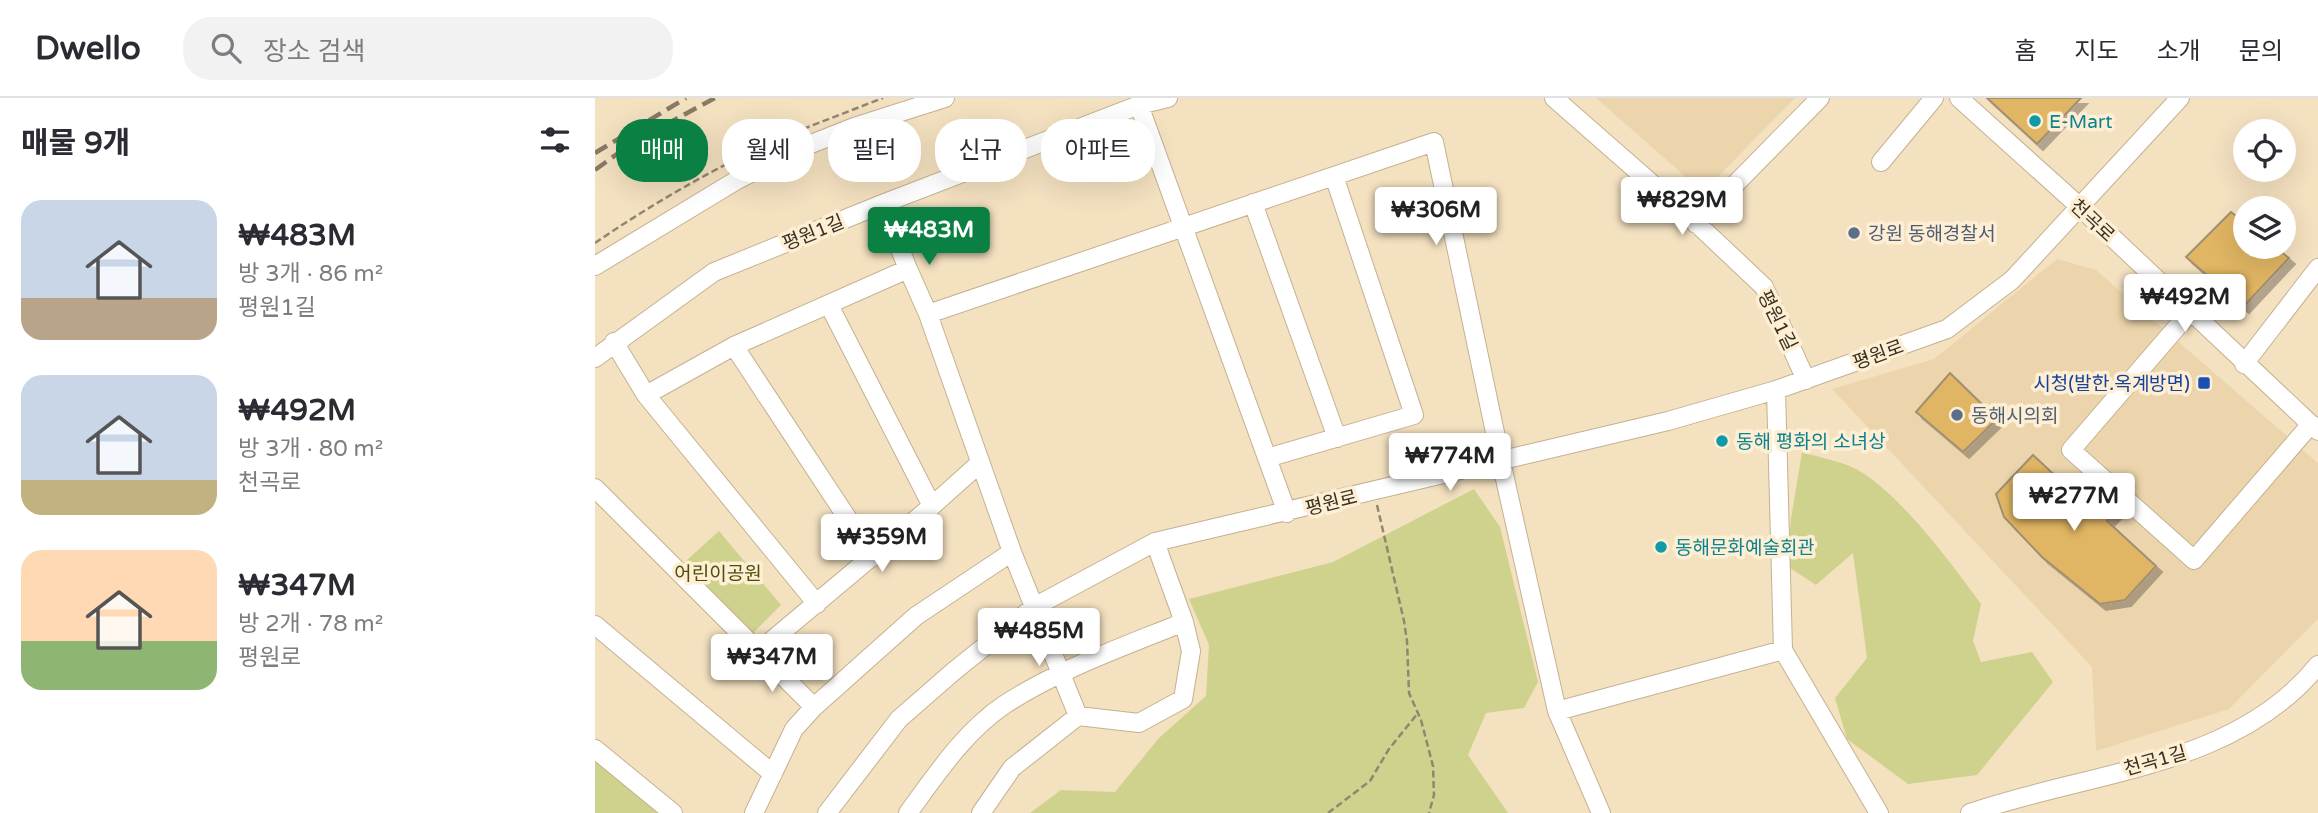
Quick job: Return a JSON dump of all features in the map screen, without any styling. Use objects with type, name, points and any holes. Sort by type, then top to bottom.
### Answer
[{"type":"street","points":[[595,266],[737,180],[806,146],[854,127],[945,98]]},
{"type":"street","name":"평원1길","points":[[595,358],[714,272],[1139,105],[1168,98]]},
{"type":"street","name":"평원1길","points":[[1554,98],[1764,287],[1806,380]]},
{"type":"street","points":[[1696,224],[1820,98]]},
{"type":"street","points":[[1881,162],[1934,98]]},
{"type":"street","name":"천곡로","points":[[1959,98],[2080,207],[2315,428]]},
{"type":"street","name":"평원로","points":[[827,813],[899,719],[1034,607],[1155,542],[1668,421],[1776,390],[1947,329],[2012,280],[2180,98]]},
{"type":"street","points":[[1139,105],[1287,513]]},
{"type":"street","points":[[928,314],[1434,142],[1557,710],[1601,813]]},
{"type":"street","points":[[1267,458],[1414,415],[1334,176]]},
{"type":"street","points":[[1253,203],[1337,438]]},
{"type":"street","points":[[882,204],[928,314],[1012,552],[1078,716]]},
{"type":"street","points":[[2244,364],[2318,268]]},
{"type":"street","points":[[646,395],[734,345],[908,269]]},
{"type":"street","points":[[829,305],[932,506]]},
{"type":"street","points":[[2190,312],[2071,450],[2194,560],[2315,428]]},
{"type":"street","points":[[614,342],[646,395],[817,604]]},
{"type":"street","points":[[734,345],[873,556]]},
{"type":"street","points":[[1776,390],[1783,650],[1879,813]]},
{"type":"street","points":[[758,652],[980,463]]},
{"type":"street","points":[[595,488],[814,707]]},
{"type":"street","points":[[981,813],[1012,768],[1078,716],[1139,723],[1183,699],[1191,651],[1184,622],[1155,542]]},
{"type":"street","points":[[754,813],[795,729],[814,707],[916,616],[1012,552]]},
{"type":"street","points":[[908,813],[956,748],[1002,706],[1062,673],[1184,622]]},
{"type":"street","points":[[595,625],[773,774]]},
{"type":"street","points":[[1557,710],[1783,650]]},
{"type":"street","name":"천곡1길","points":[[1970,813],[2009,807],[2181,755],[2242,727],[2300,687],[2318,665]]},
{"type":"street","points":[[595,749],[673,813]]},
{"type":"path","points":[[1374,492],[1404,621],[1409,693],[1428,742],[1434,776],[1434,795],[1429,813]]},
{"type":"path","points":[[1328,813],[1370,781],[1389,749],[1417,713]]},
{"type":"shaded area","points":[[1596,98],[1795,98],[1703,192]]},
{"type":"shaded area","points":[[2057,259],[2096,270],[2318,463],[2318,619],[2229,709],[2096,751],[2092,667],[1832,389],[1934,359]]},
{"type":"green space","points":[[1802,452],[1858,470],[1892,496],[1925,531],[1981,604],[1973,641],[1981,662],[2032,652],[2053,682],[1977,775],[1908,784],[1847,739],[1835,698],[1867,658],[1853,553],[1816,585],[1787,566],[1791,519]]},
{"type":"green space","points":[[1474,489],[1500,527],[1538,682],[1524,708],[1486,713],[1468,755],[1508,813],[1030,813],[1061,790],[1115,792],[1159,738],[1206,696],[1209,645],[1189,599],[1333,562]]},
{"type":"green space","name":"어린이공원","points":[[719,531],[781,605],[746,640],[676,570]]},
{"type":"green space","points":[[595,751],[673,813],[595,813]]},
{"type":"building","name":"E-Mart","points":[[1987,98],[2081,98],[2037,144]]},
{"type":"building","points":[[2231,212],[2233,259],[2288,259],[2243,307],[2186,257]]},
{"type":"building","name":"동해시의회","points":[[1950,373],[1997,419],[1963,452],[1916,412]]},
{"type":"building","points":[[2033,455],[2081,500],[2097,486],[2120,508],[2107,521],[2156,566],[2125,600],[2100,604],[2042,557],[2004,517],[1996,494]]},
{"type":"railway","points":[[595,153],[686,98]]},
{"type":"railway","points":[[595,170],[635,141],[715,98]]},
{"type":"place","name":"E-Mart","points":[[2035,121]]},
{"type":"place","name":"강원 동해경찰서","points":[[1854,233]]},
{"type":"place","name":"시청(발한.옥계방면)","points":[[2204,383]]},
{"type":"place","name":"동해시의회","points":[[1957,415]]},
{"type":"place","name":"동해 평화의 소녀상","points":[[1722,441]]},
{"type":"place","name":"동해문화예술회관","points":[[1661,547]]}]
